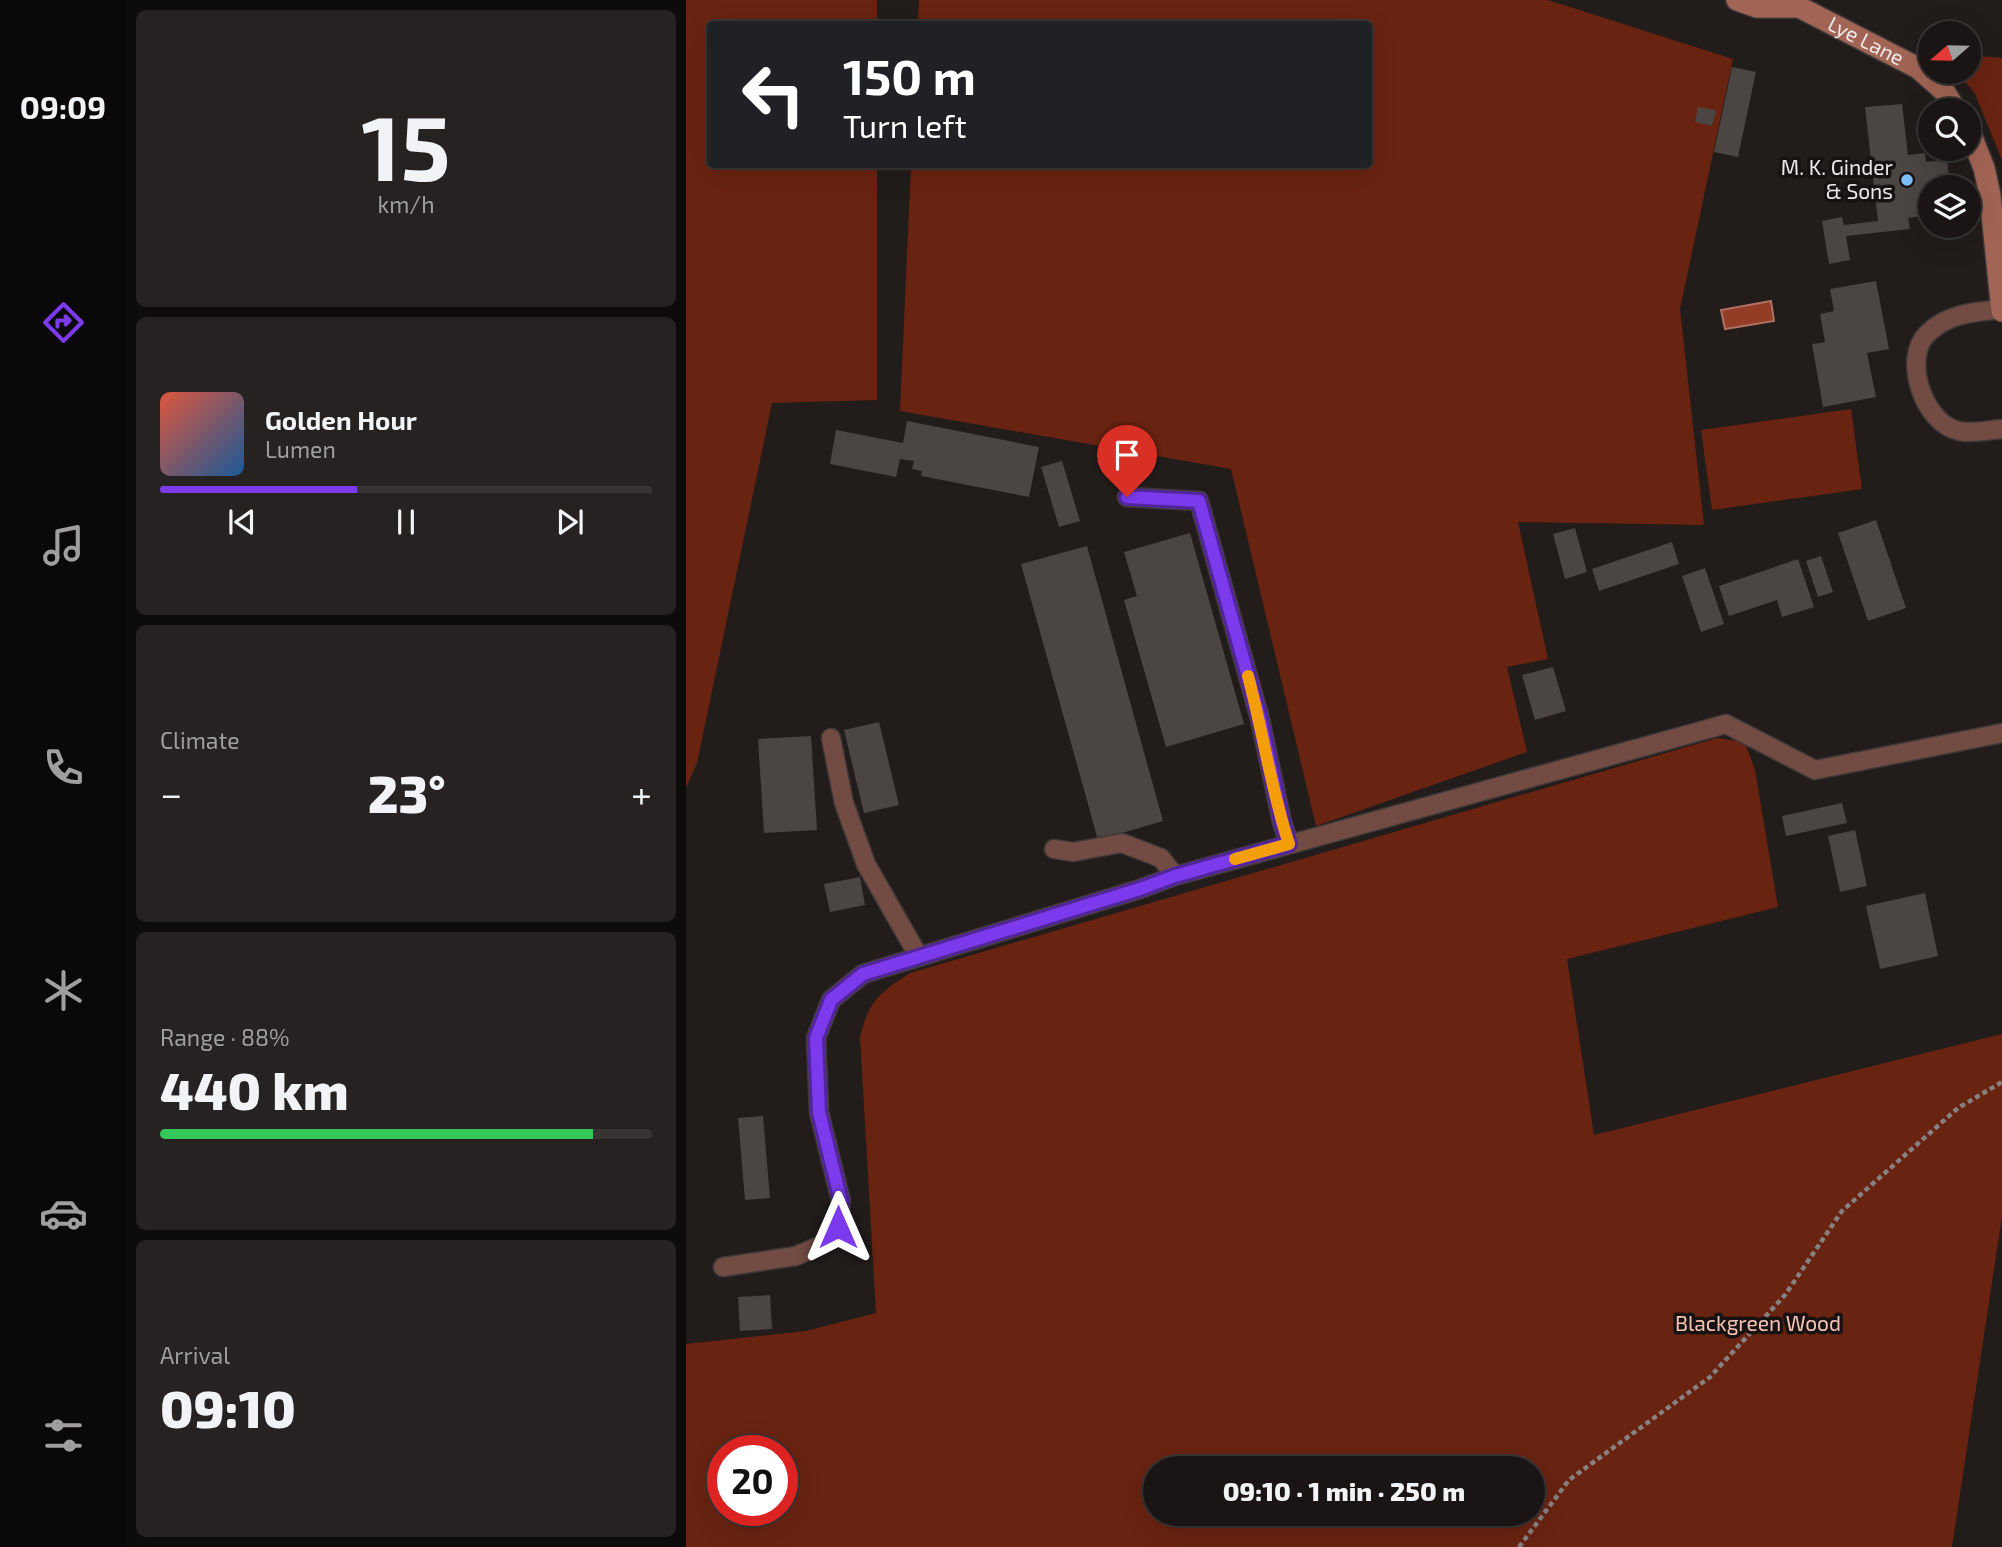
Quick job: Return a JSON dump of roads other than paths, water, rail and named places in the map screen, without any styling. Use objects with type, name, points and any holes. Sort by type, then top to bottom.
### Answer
[{"type":"street","points":[[1737,0],[1758,7],[1804,3]]},
{"type":"street","name":"Lye Lane","points":[[1804,3],[1918,68],[1948,98]]},
{"type":"street","points":[[1981,161],[1990,195],[2002,310]]},
{"type":"lane","points":[[2002,310],[1954,316],[1924,336],[1916,353],[1923,398],[1935,418],[1958,431],[2002,429]]},
{"type":"lane","points":[[1127,497],[1199,501],[1260,719],[1289,844]]},
{"type":"lane","points":[[723,1267],[796,1256],[821,1245],[838,1227],[841,1201],[819,1112],[816,1038],[831,1000],[863,974],[1175,876],[1726,724],[1815,770],[2002,733]]},
{"type":"lane","points":[[831,738],[844,803],[866,864],[919,957]]},
{"type":"lane","points":[[1054,849],[1073,852],[1122,843],[1161,858],[1175,876]]},
{"type":"place","name":"M. K. Ginder & Sons","points":[[1907,180]]},
{"type":"park label","name":"Blackgreen Wood","points":[[1758,1324]]}]
